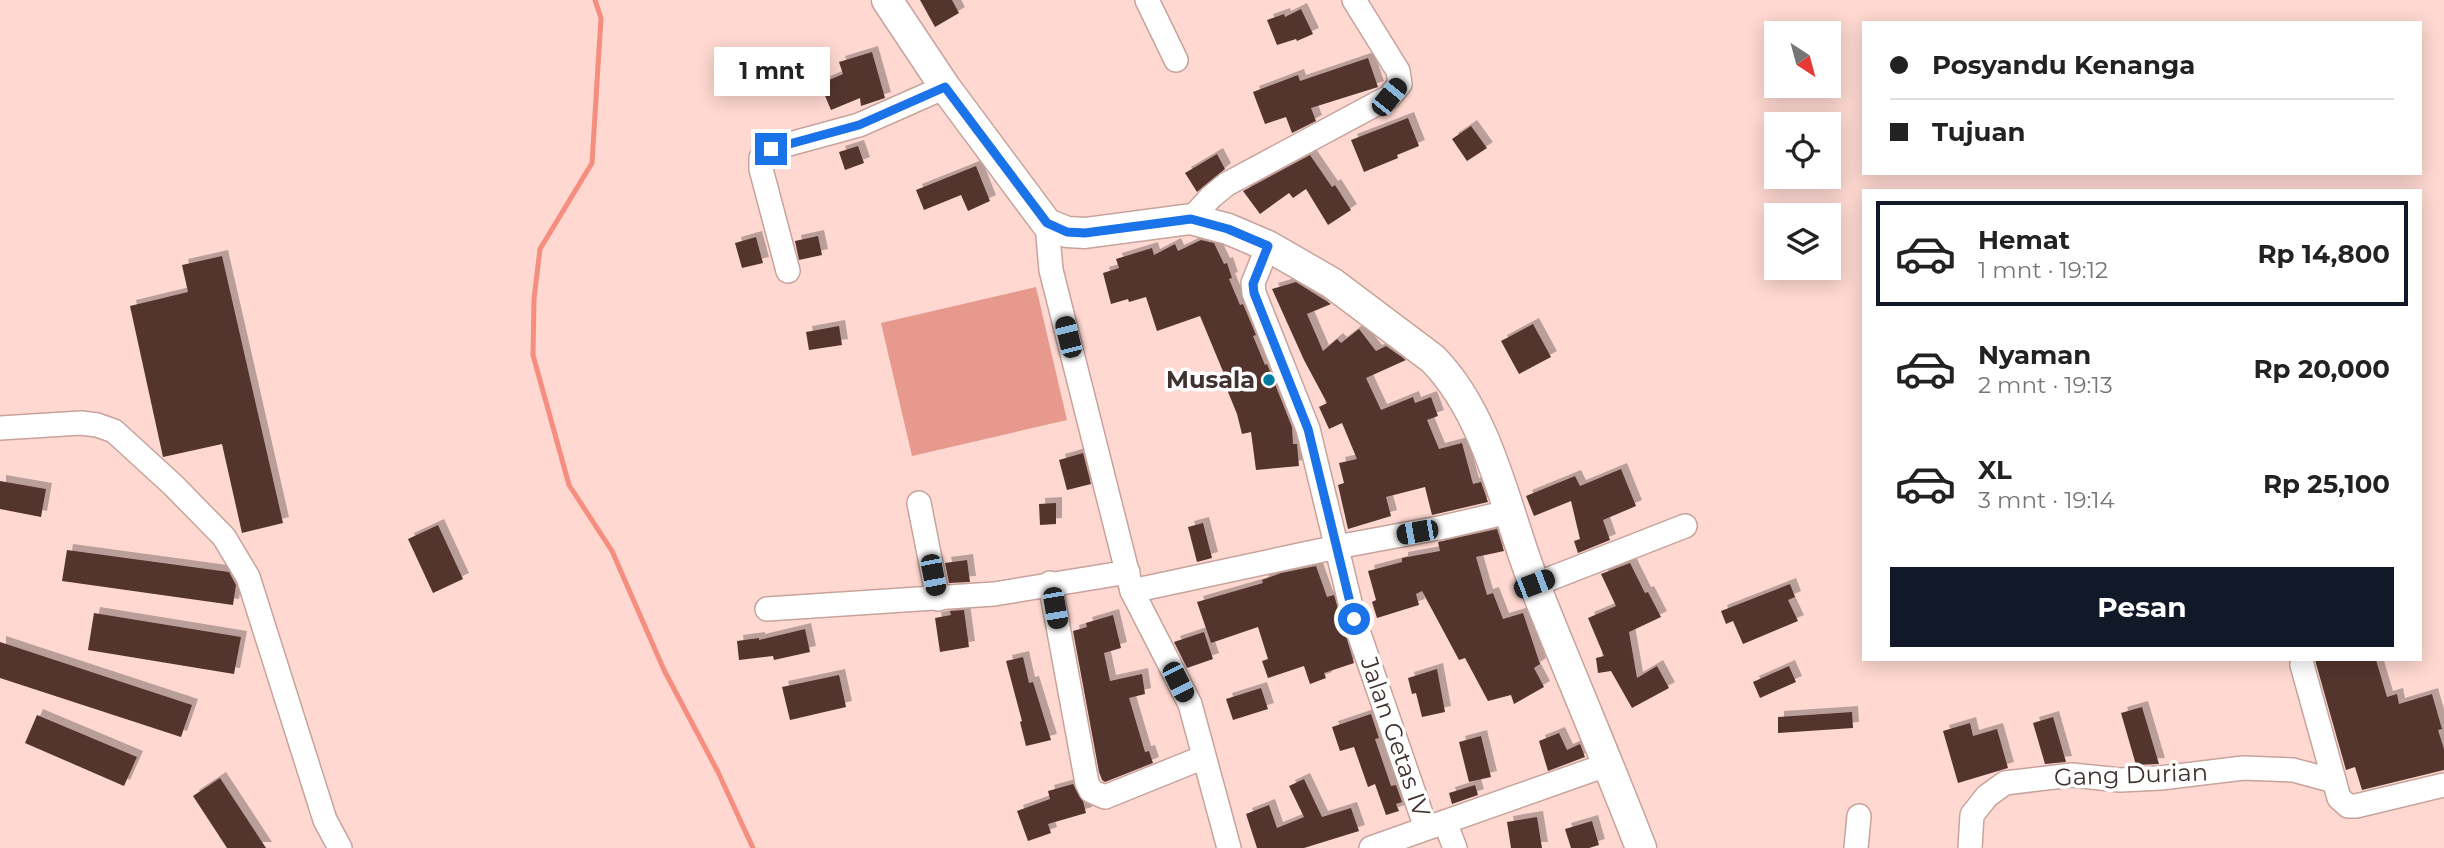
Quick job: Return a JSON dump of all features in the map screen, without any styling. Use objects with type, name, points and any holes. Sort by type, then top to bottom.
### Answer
[{"type":"main road","points":[[887,0],[945,87],[1047,223],[1067,232],[1085,233],[1191,219],[1228,229],[1268,246],[1332,283],[1433,359],[1446,372],[1490,453],[1534,584],[1641,848]]},
{"type":"street","points":[[1147,0],[1176,60]]},
{"type":"street","points":[[1191,219],[1227,184],[1389,97],[1400,84],[1398,71],[1354,0]]},
{"type":"street","points":[[789,271],[761,169],[761,158],[771,149],[859,125],[945,87]]},
{"type":"street","points":[[1047,223],[1051,270],[1130,582],[1190,704],[1229,848]]},
{"type":"street","name":"Jalan Getas IV","points":[[1268,246],[1253,284],[1254,293],[1308,429],[1354,619],[1436,825],[1455,848]]},
{"type":"street","points":[[0,428],[81,423],[114,431],[224,537],[248,577],[325,820],[340,848]]},
{"type":"street","points":[[919,503],[938,599]]},
{"type":"street","points":[[766,609],[995,594],[1050,583],[1130,582],[1337,547],[1508,512]]},
{"type":"street","points":[[1534,584],[1685,526]]},
{"type":"street","points":[[1050,583],[1087,783],[1091,791],[1105,797],[1204,757]]},
{"type":"street","points":[[2302,664],[2339,798],[2348,806],[2444,785]]},
{"type":"street","points":[[1371,848],[1609,764]]},
{"type":"street","name":"Gang Durian","points":[[1970,848],[1972,816],[1987,796],[2005,783],[2072,775],[2120,780],[2161,778],[2243,768],[2293,770],[2334,781]]},
{"type":"street","points":[[1856,848],[1860,816]]},
{"type":"shaded area","points":[[1036,287],[1067,420],[912,456],[881,323]]},
{"type":"building","points":[[920,0],[952,0],[959,13],[935,27]]},
{"type":"building","points":[[1301,9],[1313,34],[1277,45],[1267,20],[1284,14],[1285,17]]},
{"type":"building","points":[[872,52],[885,98],[861,106],[860,98],[831,110],[820,84],[843,74],[839,62]]},
{"type":"building","points":[[1368,58],[1378,87],[1311,108],[1316,121],[1292,133],[1286,117],[1265,124],[1253,92],[1298,75],[1300,81]]},
{"type":"building","points":[[1408,118],[1419,146],[1364,172],[1351,140]]},
{"type":"building","points":[[1471,126],[1487,148],[1467,161],[1452,139]]},
{"type":"building","points":[[858,146],[864,163],[845,170],[839,152]]},
{"type":"building","points":[[1217,154],[1225,169],[1197,192],[1185,173]]},
{"type":"building","points":[[1310,155],[1332,187],[1335,185],[1351,210],[1328,225],[1306,189],[1293,198],[1289,193],[1260,214],[1243,191]]},
{"type":"building","points":[[976,166],[990,201],[968,211],[961,195],[924,210],[916,190]]},
{"type":"building","points":[[818,236],[822,255],[799,260],[795,241]]},
{"type":"building","points":[[756,237],[763,263],[742,268],[735,243]]},
{"type":"building","points":[[1201,240],[1214,243],[1224,264],[1227,263],[1232,278],[1229,279],[1240,305],[1243,304],[1256,335],[1253,336],[1292,427],[1299,466],[1256,470],[1251,432],[1242,434],[1224,382],[1227,381],[1200,316],[1157,331],[1146,297],[1111,304],[1103,273],[1119,268],[1116,259],[1152,248],[1154,255],[1175,244],[1178,251]]},
{"type":"building","points":[[222,256],[283,523],[242,533],[222,444],[163,457],[130,306],[188,292],[182,265]]},
{"type":"building","points":[[1296,282],[1331,304],[1307,314],[1323,351],[1337,339],[1341,343],[1359,329],[1376,351],[1386,346],[1406,360],[1366,378],[1381,410],[1413,397],[1415,403],[1431,397],[1438,416],[1427,420],[1439,449],[1462,443],[1473,484],[1481,482],[1488,502],[1432,515],[1425,487],[1386,497],[1391,516],[1348,529],[1338,485],[1344,483],[1339,463],[1357,459],[1342,423],[1329,429],[1319,407],[1327,403],[1272,289]]},
{"type":"building","points":[[1533,324],[1551,357],[1519,374],[1501,341]]},
{"type":"building","points":[[839,326],[842,345],[809,350],[806,332]]},
{"type":"building","points":[[1083,453],[1091,484],[1067,490],[1059,460]]},
{"type":"building","points":[[1621,469],[1636,506],[1603,520],[1610,540],[1578,553],[1574,541],[1580,539],[1571,501],[1534,516],[1526,496],[1575,476],[1580,486]]},
{"type":"building","points":[[0,481],[46,489],[41,517],[0,509]]},
{"type":"building","points":[[1056,503],[1056,524],[1040,525],[1039,504]]},
{"type":"building","points":[[1203,523],[1212,558],[1197,562],[1188,527]]},
{"type":"building","points":[[438,525],[463,579],[433,593],[408,539]]},
{"type":"building","points":[[1497,529],[1504,551],[1476,557],[1487,595],[1493,593],[1503,619],[1523,613],[1540,664],[1534,668],[1544,687],[1514,704],[1511,695],[1488,701],[1465,658],[1459,660],[1422,591],[1416,594],[1419,605],[1377,618],[1372,602],[1376,600],[1368,571],[1402,562],[1402,558],[1440,551],[1438,542]]},
{"type":"building","points":[[67,550],[229,572],[236,585],[233,605],[62,581]]},
{"type":"building","points":[[967,560],[970,582],[949,583],[945,563]]},
{"type":"building","points":[[1630,563],[1661,617],[1629,632],[1637,678],[1657,666],[1669,688],[1632,708],[1611,671],[1598,673],[1596,658],[1604,656],[1588,618],[1616,606],[1601,574]]},
{"type":"building","points":[[1316,566],[1327,597],[1334,595],[1354,663],[1324,673],[1326,678],[1310,684],[1304,666],[1268,678],[1262,661],[1268,659],[1258,627],[1211,643],[1197,602],[1263,583],[1262,580],[1281,573]]},
{"type":"building","points":[[1790,584],[1795,597],[1788,600],[1798,621],[1743,644],[1733,621],[1726,624],[1721,611]]},
{"type":"building","points":[[964,610],[969,647],[940,652],[935,618],[951,615],[950,611]]},
{"type":"building","points":[[94,613],[241,637],[234,674],[88,650]]},
{"type":"building","points":[[1113,615],[1121,648],[1104,653],[1110,681],[1142,674],[1145,694],[1129,698],[1145,752],[1149,751],[1153,763],[1105,782],[1099,772],[1073,631],[1087,627],[1086,623]]},
{"type":"building","points":[[805,629],[810,652],[774,660],[773,656],[739,660],[737,641],[759,640]]},
{"type":"building","points":[[1204,632],[1213,659],[1187,668],[1174,642]]},
{"type":"building","points":[[0,642],[192,705],[181,737],[0,678]]},
{"type":"building","points":[[1023,657],[1029,683],[1033,682],[1051,740],[1026,746],[1006,661]]},
{"type":"building","points":[[2315,661],[2376,661],[2387,697],[2397,694],[2399,704],[2432,694],[2442,729],[2438,730],[2444,749],[2444,770],[2362,790],[2355,767],[2346,770]]},
{"type":"building","points":[[1789,666],[1796,682],[1760,698],[1753,682]]},
{"type":"building","points":[[1437,669],[1445,712],[1422,717],[1416,693],[1412,694],[1408,678]]},
{"type":"building","points":[[839,675],[846,707],[790,720],[782,687]]},
{"type":"building","points":[[1261,688],[1268,709],[1233,720],[1226,699]]},
{"type":"building","points":[[2142,707],[2159,764],[2136,765],[2121,713]]},
{"type":"building","points":[[1852,712],[1853,728],[1778,733],[1778,717]]},
{"type":"building","points":[[1371,714],[1379,738],[1375,739],[1391,786],[1396,785],[1402,802],[1396,804],[1399,811],[1386,815],[1375,784],[1368,787],[1354,747],[1340,751],[1332,727]]},
{"type":"building","points":[[37,715],[137,757],[124,786],[25,743]]},
{"type":"building","points":[[2053,717],[2066,762],[2045,764],[2033,723]]},
{"type":"building","points":[[1970,723],[1973,736],[1997,729],[2008,768],[1958,783],[1943,731]]},
{"type":"building","points":[[1559,733],[1567,750],[1580,744],[1585,757],[1548,771],[1539,741]]},
{"type":"building","points":[[1481,736],[1491,777],[1469,782],[1459,742]]},
{"type":"building","points":[[220,778],[266,848],[227,848],[193,796]]},
{"type":"building","points":[[1304,779],[1322,817],[1351,808],[1359,831],[1304,848],[1257,848],[1246,814],[1269,805],[1277,828],[1304,817],[1289,786]]},
{"type":"building","points":[[1073,784],[1083,801],[1086,813],[1048,824],[1051,833],[1028,841],[1017,811],[1050,799],[1048,791]]},
{"type":"building","points":[[1475,785],[1478,795],[1452,804],[1449,793]]},
{"type":"building","points":[[1537,817],[1542,848],[1511,848],[1507,822]]},
{"type":"building","points":[[1592,821],[1599,845],[1571,848],[1565,829]]},
{"type":"waterway","points":[[595,0],[601,18],[592,163],[540,249],[534,299],[533,355],[569,485],[612,551],[664,670],[718,772],[753,848]]},
{"type":"place","name":"Musala","points":[[1269,380]]},
{"type":"route","points":[[771,149],[859,125],[945,87],[1047,223],[1067,232],[1085,233],[1109,232],[1191,219],[1228,229],[1268,246],[1253,284],[1254,293],[1308,429],[1354,619]]}]
